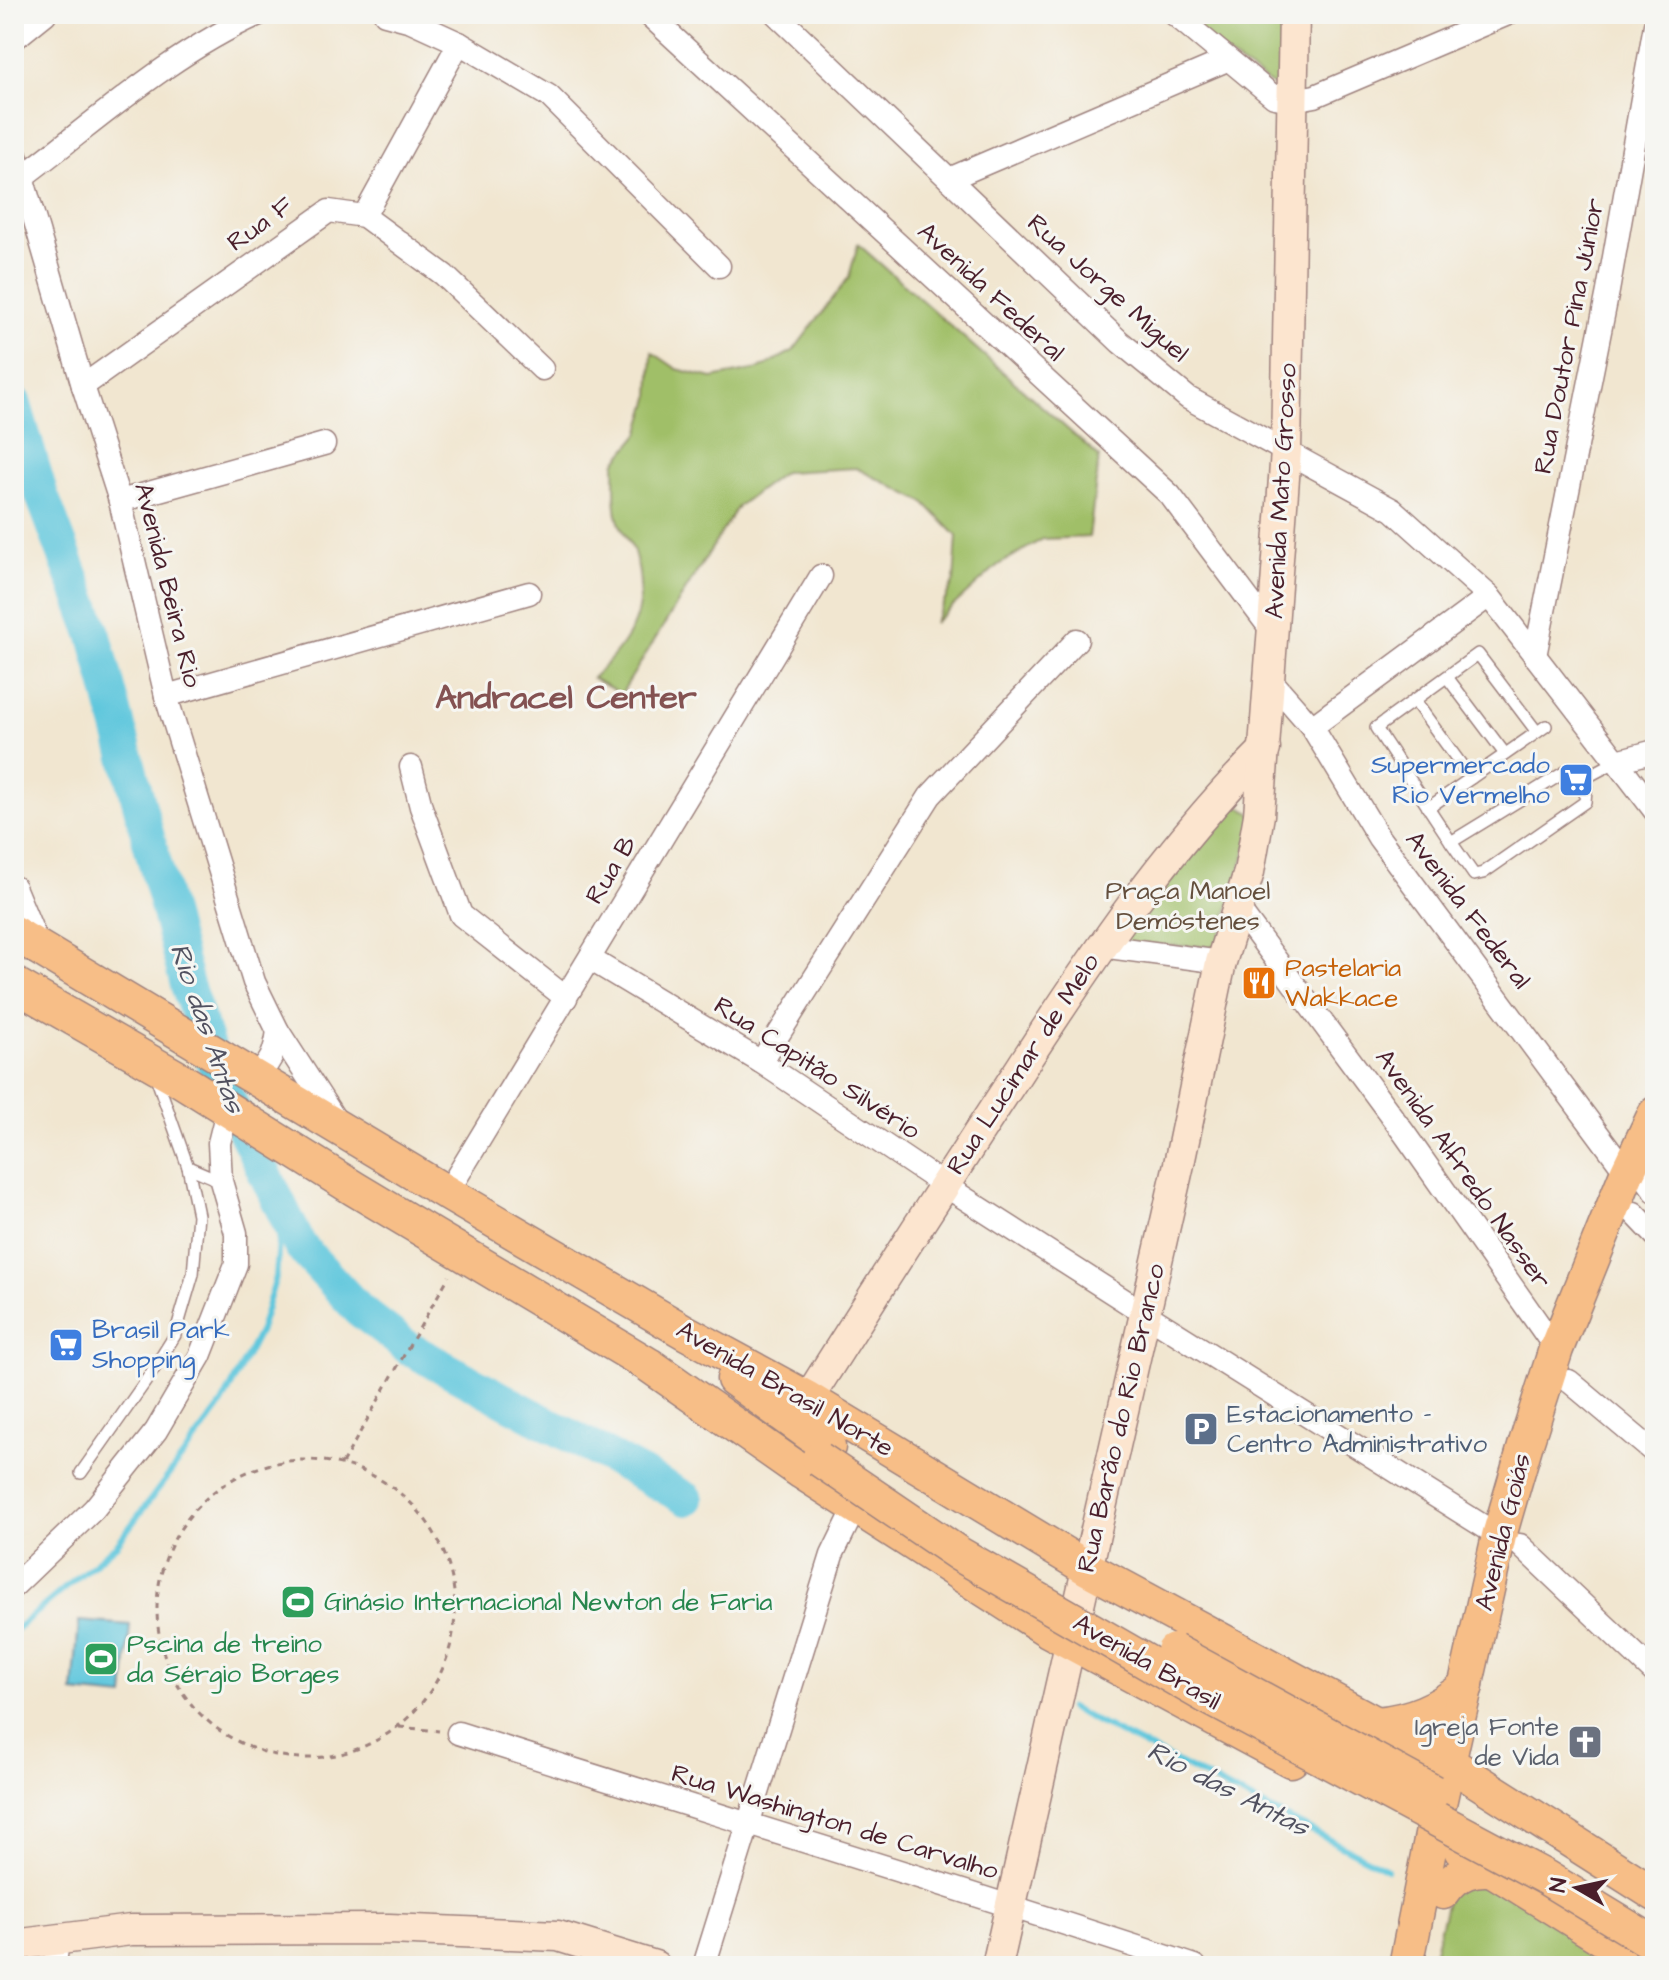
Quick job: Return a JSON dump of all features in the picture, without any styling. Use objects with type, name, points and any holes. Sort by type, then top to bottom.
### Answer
[{"type":"main road","name":"Avenida Mato Grosso","points":[[1221,962],[1249,872],[1265,749],[1286,451],[1294,14]]},
{"type":"main road","name":"Rua Lucimar de Melo","points":[[808,1399],[1101,946],[1219,795],[1265,749]]},
{"type":"main road","name":"Avenida Brasil Norte","points":[[27,940],[246,1074],[685,1332],[808,1399],[1087,1568],[1459,1768],[1655,1894]]},
{"type":"main road","name":"Rua Barão do Rio Branco","points":[[997,1966],[1179,1164],[1221,962]]},
{"type":"main road","points":[[14,984],[163,1070]]},
{"type":"main road","name":"Avenida Brasil Norte","points":[[163,1070],[649,1365],[802,1472],[1071,1644],[1497,1870],[1647,1966]]},
{"type":"main road","name":"Avenida Goiás","points":[[1459,1768],[1466,1686],[1510,1540],[1569,1381],[1645,1192],[1655,1114]]},
{"type":"main road","name":"Avenida Goiás","points":[[1406,1966],[1442,1840],[1556,1349],[1645,1192]]},
{"type":"main road","name":"Avenida Brasil","points":[[685,1332],[710,1362],[824,1453],[959,1554],[1206,1696],[1545,1877],[1655,1944]]},
{"type":"main road","name":"Avenida Brasil","points":[[649,1365],[732,1403],[824,1453],[1046,1583],[1355,1748],[1587,1879],[1655,1921]]},
{"type":"main road","points":[[1376,1724],[1402,1721],[1427,1712],[1466,1686]]},
{"type":"main road","name":"Avenida Goiás","points":[[1425,1966],[1443,1892],[1442,1840]]},
{"type":"main road","points":[[1443,1892],[1449,1883],[1468,1871],[1477,1868],[1497,1870]]},
{"type":"main road","points":[[14,1945],[57,1952],[131,1930],[364,1928],[558,1936],[655,1966]]},
{"type":"street","points":[[14,39],[45,14]]},
{"type":"street","points":[[22,177],[184,54],[259,14]]},
{"type":"street","points":[[385,14],[411,21],[459,43],[549,96],[719,266]]},
{"type":"street","name":"Avenida Federal","points":[[648,14],[1170,495],[1273,632]]},
{"type":"street","name":"Rua Jorge Miguel","points":[[776,14],[1120,342],[1188,398],[1393,510],[1489,596],[1655,811]]},
{"type":"street","points":[[1174,14],[1274,97],[1293,100],[1315,96],[1508,14]]},
{"type":"street","name":"Rua Doutor Pina Júnior","points":[[1535,656],[1608,291],[1655,25]]},
{"type":"street","points":[[459,43],[364,216],[444,275],[542,369]]},
{"type":"street","points":[[949,179],[1227,60]]},
{"type":"street","name":"Avenida Beira Rio","points":[[14,149],[120,501],[166,696],[254,982],[278,1031],[341,1128]]},
{"type":"street","name":"Rua F","points":[[83,386],[321,215],[329,211],[364,216]]},
{"type":"street","points":[[120,501],[324,444]]},
{"type":"street","name":"Rua B","points":[[447,1193],[821,576]]},
{"type":"street","points":[[166,696],[529,593]]},
{"type":"street","points":[[1312,727],[1489,596]]},
{"type":"street","points":[[761,1062],[930,796],[1077,640]]},
{"type":"street","name":"Avenida Federal","points":[[1269,678],[1312,727],[1379,838],[1645,1192]]},
{"type":"street","points":[[1617,761],[1655,751]]},
{"type":"street","points":[[411,767],[421,807],[461,915],[566,998]]},
{"type":"street","points":[[14,887],[27,940]]},
{"type":"street","name":"Avenida Alfredo Nasser","points":[[1237,907],[1404,1133],[1556,1349]]},
{"type":"street","points":[[1101,946],[1221,962]]},
{"type":"street","name":"Rua Capitão Silvério","points":[[590,959],[761,1062],[944,1185],[1144,1313],[1510,1540],[1655,1673]]},
{"type":"street","points":[[246,1074],[270,1062],[276,1051],[278,1031]]},
{"type":"street","points":[[14,1586],[94,1509],[156,1431],[200,1356],[236,1264],[236,1233],[221,1181],[219,1143],[227,1111]]},
{"type":"street","points":[[1569,1381],[1655,1453]]},
{"type":"street","points":[[704,1966],[832,1555],[856,1506]]},
{"type":"street","name":"Rua Washington de Carvalho","points":[[458,1733],[1195,1966]]},
{"type":"lane","points":[[1428,808],[1542,729],[1478,654],[1376,728],[1428,808],[1474,875],[1483,873],[1585,802],[1587,777]]},
{"type":"lane","points":[[1447,677],[1505,754]]},
{"type":"lane","points":[[1414,700],[1471,778]]},
{"type":"lane","points":[[1451,842],[1565,772],[1587,777],[1617,761]]},
{"type":"lane","points":[[81,1473],[175,1335],[193,1274],[198,1227],[188,1167],[163,1070]]},
{"type":"lane","points":[[188,1167],[221,1181]]},
{"type":"path","points":[[342,1464],[461,1253]]},
{"type":"path","points":[[314,1459],[342,1464],[373,1475],[401,1493],[430,1526],[445,1556],[454,1589],[455,1619],[450,1649],[431,1692],[399,1727],[372,1744],[337,1756],[310,1760],[246,1748],[208,1723],[189,1704],[174,1681],[160,1643],[156,1602],[167,1553],[194,1510],[227,1482],[254,1469],[284,1461],[314,1459]]},
{"type":"path","points":[[399,1727],[458,1733]]},
{"type":"green space","points":[[1166,14],[1289,14],[1290,97]]},
{"type":"green space","points":[[858,244],[1099,457],[1089,537],[1043,539],[998,565],[934,623],[954,581],[957,536],[924,502],[856,468],[784,472],[738,506],[621,694],[592,678],[618,651],[639,606],[639,571],[616,512],[615,463],[639,434],[650,398],[652,352],[677,369],[712,378],[759,369],[793,351],[849,277]]},
{"type":"green space","name":"Praça Manoel Demóstenes","points":[[1221,796],[1256,816],[1217,947],[1107,944]]},
{"type":"green space","points":[[1491,1870],[1643,1966],[1431,1966],[1449,1892]]},
{"type":"water","name":"Pscina de treino da Sérgio Borges","points":[[79,1621],[130,1625],[124,1697],[73,1692]]},
{"type":"waterway","name":"Rio das Antas","points":[[14,402],[41,493],[95,636],[187,985],[219,1079],[300,1246],[359,1310],[410,1349],[687,1499]]},
{"type":"waterway","points":[[14,1631],[117,1544],[222,1404],[260,1330],[276,1277],[282,1207]]},
{"type":"waterway","name":"Rio das Antas","points":[[1070,1708],[1387,1869]]},
{"type":"place","name":"Supermercado Rio Vermelho","points":[[1576,780]]},
{"type":"place","name":"Pastelaria Wakkace","points":[[1259,983]]},
{"type":"place","name":"Brasil Park Shopping","points":[[66,1345]]},
{"type":"place","name":"Estacionamento - Centro Administrativo","points":[[1201,1429]]},
{"type":"place","name":"Ginásio Internacional Newton de Faria","points":[[298,1602]]},
{"type":"place","name":"Pscina de treino da Sérgio Borges","points":[[101,1659]]},
{"type":"place","name":"Igreja Fonte de Vida","points":[[1585,1742]]},
{"type":"district","name":"Andracel Center","points":[[566,698]]}]
